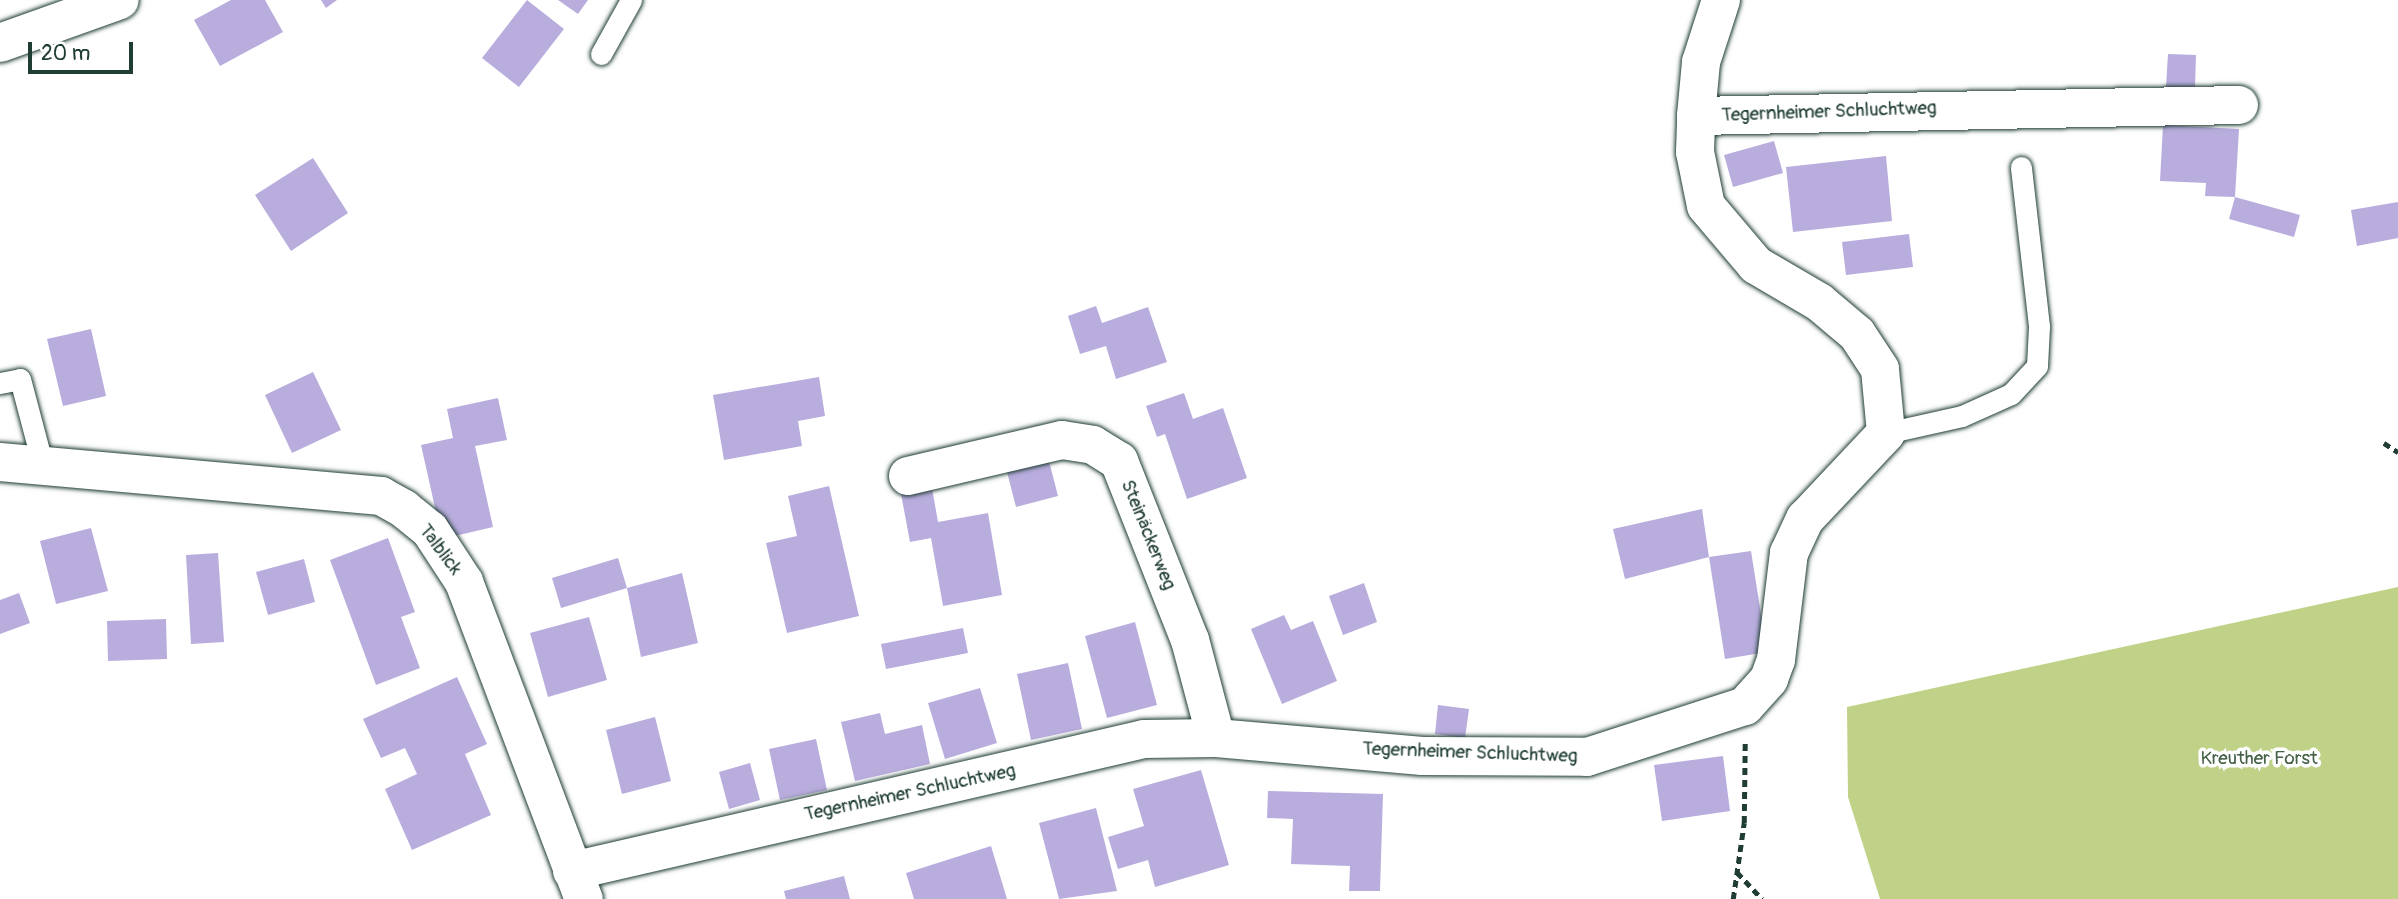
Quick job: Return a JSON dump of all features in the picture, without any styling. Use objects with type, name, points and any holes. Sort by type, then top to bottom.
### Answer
[{"type":"street","points":[[0,43],[120,0]]},
{"type":"street","points":[[1696,116],[1701,62],[1721,0]]},
{"type":"street","name":"Tegernheimer Schluchtweg","points":[[1886,433],[1880,369],[1857,334],[1819,302],[1756,265],[1706,206],[1695,152],[1696,116],[2239,105]]},
{"type":"street","points":[[1745,706],[1773,670],[1789,552],[1805,519],[1886,433]]},
{"type":"street","name":"Steinäckerweg","points":[[908,476],[1062,440],[1093,444],[1119,461],[1190,640],[1216,738]]},
{"type":"street","name":"Talblick","points":[[0,463],[381,496],[404,509],[430,530],[464,582],[578,885]]},
{"type":"street","name":"Tegernheimer Schluchtweg","points":[[578,885],[1143,739],[1216,738],[1422,756],[1587,757],[1745,706]]},
{"type":"lane","points":[[601,54],[631,0]]},
{"type":"lane","points":[[1886,433],[1962,416],[2011,394],[2037,366],[2039,326],[2021,167]]},
{"type":"lane","points":[[0,383],[20,379],[43,466]]},
{"type":"path","points":[[2384,443],[2398,452]]},
{"type":"path","points":[[1733,899],[1737,872],[1745,706]]},
{"type":"path","points":[[1737,872],[1762,899]]},
{"type":"green space","name":"Kreuther Forst","points":[[2398,587],[2398,899],[1880,899],[1848,797],[1847,707]]},
{"type":"building","points":[[231,0],[265,0],[283,32],[220,66],[194,20]]},
{"type":"building","points":[[321,0],[337,0],[326,8]]},
{"type":"building","points":[[527,0],[564,29],[519,87],[482,58]]},
{"type":"building","points":[[558,0],[588,0],[578,14]]},
{"type":"building","points":[[2168,54],[2196,55],[2195,88],[2166,87]]},
{"type":"building","points":[[2163,125],[2239,129],[2235,197],[2205,196],[2206,183],[2160,181]]},
{"type":"building","points":[[1774,141],[1783,173],[1733,187],[1724,155]]},
{"type":"building","points":[[1886,156],[1892,221],[1793,232],[1786,167]]},
{"type":"building","points":[[313,158],[348,213],[291,251],[255,195]]},
{"type":"building","points":[[2235,197],[2300,215],[2294,237],[2229,219]]},
{"type":"building","points":[[2398,202],[2398,238],[2357,246],[2351,210]]},
{"type":"building","points":[[1909,234],[1913,267],[1846,275],[1842,242]]},
{"type":"building","points":[[1096,306],[1102,323],[1148,307],[1167,362],[1116,379],[1106,346],[1080,354],[1068,316]]},
{"type":"building","points":[[91,329],[106,396],[63,406],[47,339]]},
{"type":"building","points":[[313,372],[341,430],[292,453],[265,395]]},
{"type":"building","points":[[819,377],[825,416],[798,421],[802,446],[724,460],[713,395]]},
{"type":"building","points":[[1184,393],[1193,419],[1223,408],[1247,478],[1187,499],[1165,434],[1157,437],[1146,406]]},
{"type":"building","points":[[498,398],[507,440],[475,446],[493,527],[442,539],[421,445],[453,438],[447,409]]},
{"type":"building","points":[[1049,461],[1058,496],[1016,507],[1007,472]]},
{"type":"building","points":[[829,486],[859,616],[787,633],[766,543],[797,536],[788,496]]},
{"type":"building","points":[[932,488],[938,522],[988,513],[1002,595],[943,606],[931,538],[910,542],[901,494]]},
{"type":"building","points":[[1702,509],[1709,557],[1625,579],[1613,529]]},
{"type":"building","points":[[91,528],[108,591],[56,604],[40,541]]},
{"type":"building","points":[[388,538],[415,612],[401,617],[420,668],[376,685],[330,560]]},
{"type":"building","points":[[1751,551],[1767,652],[1725,659],[1709,557]]},
{"type":"building","points":[[218,553],[224,642],[191,644],[186,555]]},
{"type":"building","points":[[618,558],[627,588],[561,608],[552,578]]},
{"type":"building","points":[[304,559],[315,602],[268,615],[256,572]]},
{"type":"building","points":[[682,573],[698,643],[641,657],[627,588]]},
{"type":"building","points":[[1364,583],[1377,622],[1343,635],[1329,596]]},
{"type":"building","points":[[19,593],[30,623],[0,634],[0,600]]},
{"type":"building","points":[[1284,615],[1291,630],[1313,621],[1337,681],[1282,704],[1251,629]]},
{"type":"building","points":[[589,617],[607,680],[548,697],[530,633]]},
{"type":"building","points":[[166,619],[167,659],[108,661],[107,621]]},
{"type":"building","points":[[1135,622],[1157,705],[1107,718],[1085,636]]},
{"type":"building","points":[[963,628],[968,653],[886,669],[881,644]]},
{"type":"building","points":[[1068,663],[1082,729],[1031,740],[1017,674]]},
{"type":"building","points":[[457,677],[487,744],[465,754],[491,815],[412,850],[385,789],[417,774],[405,748],[381,758],[363,719]]},
{"type":"building","points":[[980,688],[997,743],[945,759],[928,703]]},
{"type":"building","points":[[1438,705],[1469,709],[1465,738],[1435,734]]},
{"type":"building","points":[[880,713],[885,734],[922,725],[930,764],[855,781],[841,722]]},
{"type":"building","points":[[655,717],[671,781],[622,794],[606,730]]},
{"type":"building","points":[[816,739],[827,790],[780,800],[769,749]]},
{"type":"building","points":[[1723,756],[1730,811],[1662,821],[1654,765]]},
{"type":"building","points":[[750,763],[760,800],[729,809],[719,772]]},
{"type":"building","points":[[1201,770],[1229,865],[1155,887],[1148,860],[1118,869],[1108,837],[1144,826],[1133,789]]},
{"type":"building","points":[[1268,791],[1383,794],[1380,891],[1349,891],[1350,866],[1291,864],[1293,819],[1267,818]]},
{"type":"building","points":[[1096,808],[1117,891],[1059,899],[1039,823]]},
{"type":"building","points":[[991,846],[1007,899],[914,899],[906,873]]},
{"type":"building","points":[[844,876],[850,899],[786,899],[784,891]]}]
